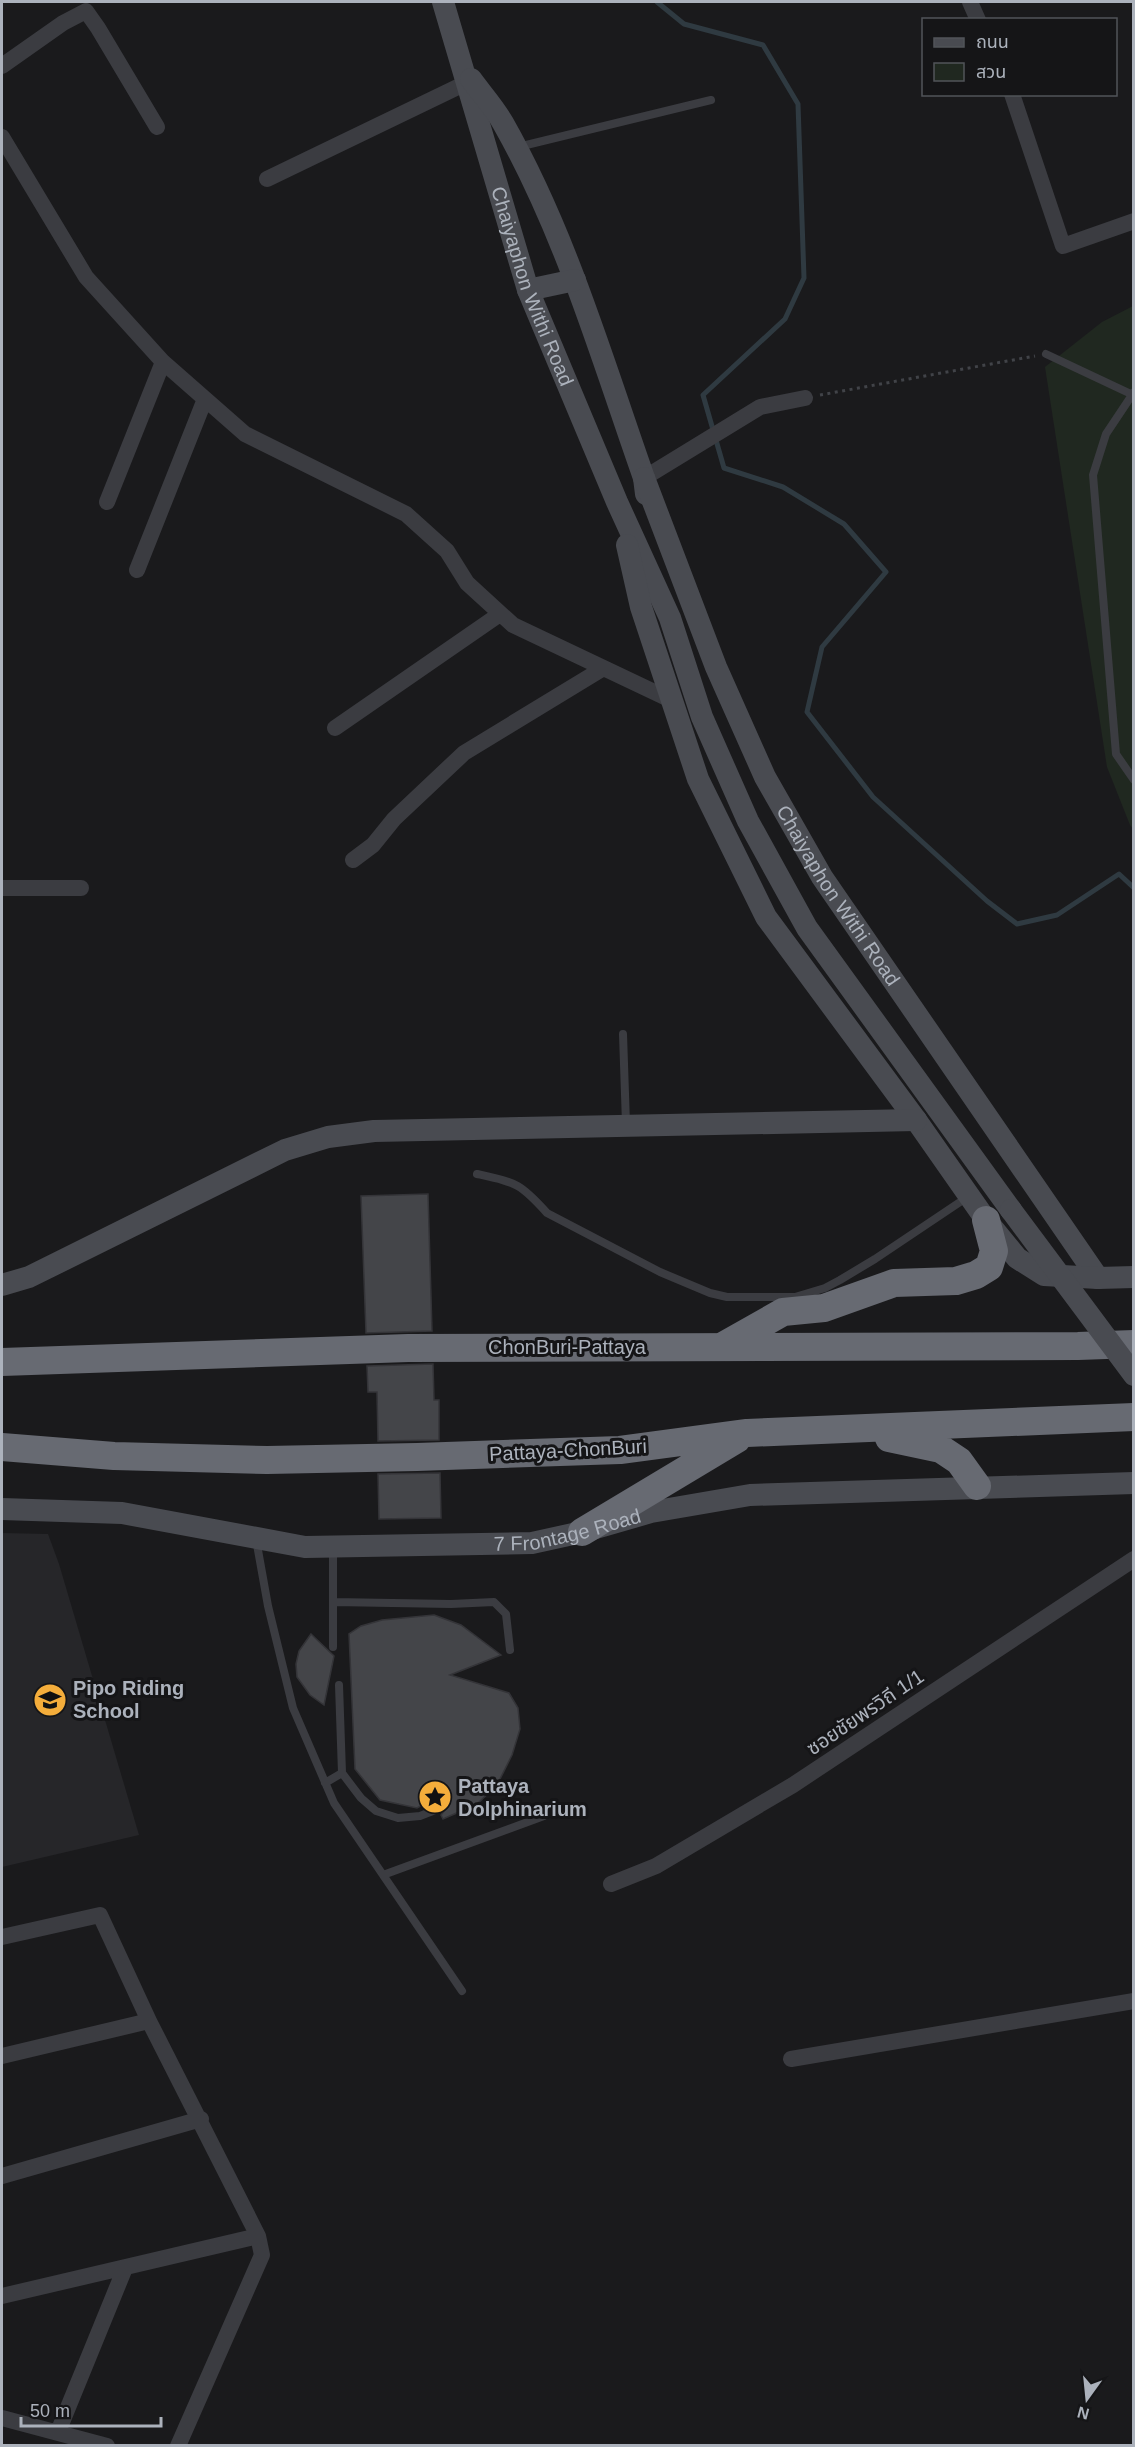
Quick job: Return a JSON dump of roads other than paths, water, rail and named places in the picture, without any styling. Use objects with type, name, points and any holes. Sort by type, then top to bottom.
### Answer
[{"type":"highway","points":[[719,1348],[783,1312],[825,1308],[894,1283],[956,1281],[976,1275],[989,1267],[994,1251],[998,1215]]},
{"type":"highway","name":"ChonBuri-Pattaya","points":[[2,1362],[408,1348],[1134,1344]]},
{"type":"highway","name":"Pattaya-ChonBuri","points":[[2,1448],[114,1456],[267,1460],[417,1457],[620,1450],[747,1433],[1134,1417]]},
{"type":"highway","points":[[847,1429],[941,1449],[959,1461],[976,1486]]},
{"type":"highway","points":[[582,1532],[747,1433]]},
{"type":"main road","name":"Chaiyaphon Withi Road","points":[[443,2],[528,290],[617,502],[662,599],[702,717],[748,821],[807,928],[998,1215],[1134,1375]]},
{"type":"main road","name":"Chaiyaphon Withi Road","points":[[464,74],[502,122],[539,197],[575,280],[644,478],[716,667],[765,777],[822,877],[1098,1278]]},
{"type":"main road","points":[[528,290],[575,280]]},
{"type":"main road","name":"Chaiyaphon Withi Road","points":[[644,478],[662,599]]},
{"type":"main road","name":"Chaiyaphon Withi Road","points":[[617,502],[641,607],[698,779],[766,917],[969,1195],[998,1215],[1017,1258],[1044,1275],[1098,1278]]},
{"type":"main road","points":[[2,1285],[29,1276],[285,1150],[328,1137],[374,1131],[626,1124],[916,1120]]},
{"type":"main road","points":[[1098,1278],[1134,1277]]},
{"type":"main road","name":"7 Frontage Road","points":[[2,1509],[122,1513],[305,1547],[532,1543],[582,1532],[651,1512],[750,1495],[976,1486],[1134,1483]]},
{"type":"street","points":[[970,2],[977,18]]},
{"type":"street","points":[[2,66],[63,22],[86,11],[157,127]]},
{"type":"street","points":[[267,179],[464,74]]},
{"type":"street","points":[[1013,96],[1063,246],[1134,221]]},
{"type":"street","points":[[2,137],[86,277],[163,362],[245,434],[406,513],[447,551],[467,583],[513,625],[671,700]]},
{"type":"street","points":[[107,502],[163,362]]},
{"type":"street","points":[[644,478],[760,406],[805,398]]},
{"type":"street","points":[[137,570],[206,399]]},
{"type":"street","points":[[335,728],[500,614]]},
{"type":"street","points":[[353,860],[373,845],[394,819],[464,753],[602,669]]},
{"type":"street","points":[[2,888],[81,888]]},
{"type":"street","name":"ซอยชัยพรวิถี 1/1","points":[[611,1884],[656,1866],[792,1785],[1134,1559]]},
{"type":"street","points":[[2,1937],[100,1915],[149,2021],[201,2119],[258,2235],[262,2256],[178,2445]]},
{"type":"street","points":[[791,2059],[1134,2001]]},
{"type":"street","points":[[2,2056],[149,2021]]},
{"type":"street","points":[[2,2176],[201,2119]]},
{"type":"street","points":[[2,2296],[258,2235]]},
{"type":"street","points":[[58,2432],[125,2268]]},
{"type":"street","points":[[2,2418],[107,2445]]},
{"type":"lane","points":[[515,148],[711,99]]},
{"type":"lane","points":[[1046,354],[1132,393],[1106,434],[1093,475],[1116,754],[1134,780]]},
{"type":"lane","points":[[623,1034],[626,1124]]},
{"type":"lane","points":[[477,1174],[517,1184],[533,1196],[547,1213],[692,1287],[728,1297],[795,1297],[825,1288],[875,1259],[969,1195]]},
{"type":"lane","points":[[256,1538],[268,1606],[293,1708],[334,1803],[462,1990]]},
{"type":"lane","points":[[333,1546],[333,1647]]},
{"type":"lane","points":[[334,1602],[451,1604],[494,1602],[506,1614],[510,1650]]},
{"type":"lane","points":[[339,1685],[342,1773],[361,1798],[376,1810],[398,1818],[420,1816],[438,1809]]},
{"type":"lane","points":[[325,1783],[342,1773]]},
{"type":"lane","points":[[383,1875],[544,1816]]},
{"type":"waterway","points":[[657,2],[684,24],[763,45],[798,104],[804,278],[785,319],[703,395],[724,468],[783,487],[844,524],[886,572],[822,647],[807,712],[873,797],[987,901],[1017,924],[1057,915],[1119,874],[1134,888]]},
{"type":"place","name":"Pipo Riding School","points":[[50,1700]]},
{"type":"place","name":"Pattaya Dolphinarium","points":[[435,1797]]}]
